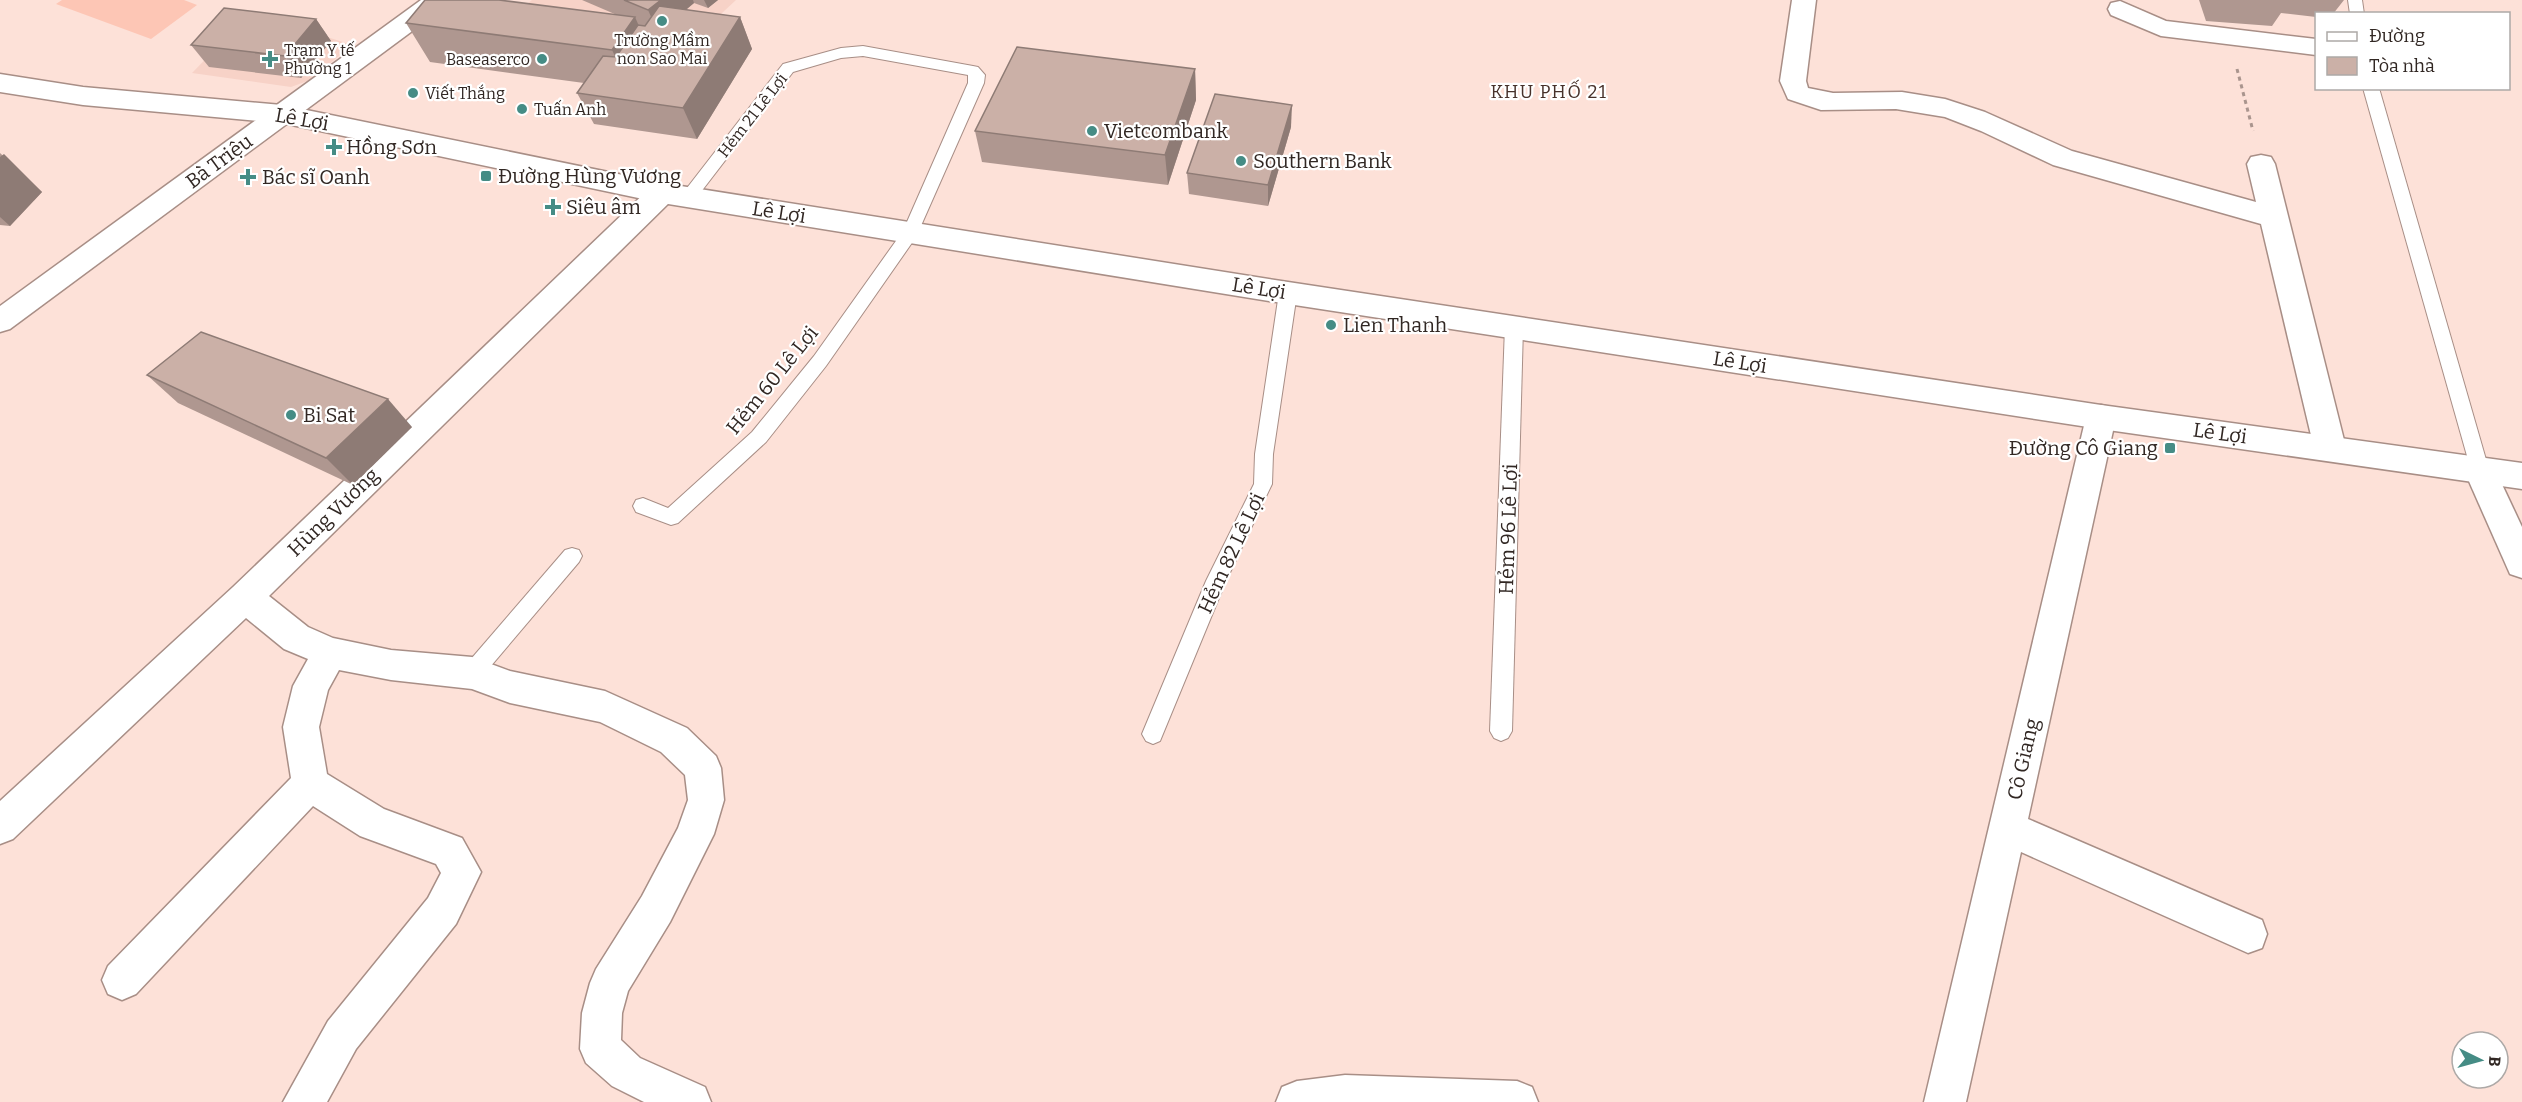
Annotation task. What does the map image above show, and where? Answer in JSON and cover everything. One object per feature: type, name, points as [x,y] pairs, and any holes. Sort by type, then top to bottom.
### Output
[{"type":"street","name":"Bà Triệu","points":[[0,321],[437,0]]},
{"type":"street","points":[[1804,0],[1793,81],[1797,93],[1807,99],[1826,102],[1894,99],[1949,109],[1991,123],[2033,147],[2063,158],[2273,217]]},
{"type":"street","points":[[2115,4],[2160,28],[2315,47]]},
{"type":"street","name":"Lê Lợi","points":[[0,82],[83,96],[282,114],[675,195],[910,233],[2101,417],[2522,476]]},
{"type":"street","points":[[2261,164],[2330,448]]},
{"type":"street","name":"Hùng Vương","points":[[0,826],[675,195]]},
{"type":"street","name":"Cô Giang","points":[[1945,1102],[2101,417]]},
{"type":"street","points":[[2480,470],[2522,564]]},
{"type":"street","points":[[245,597],[296,638],[330,652],[391,665],[472,673],[510,687],[605,707],[674,740],[703,768],[706,800],[695,834],[657,909],[610,982],[602,1013],[600,1049],[626,1072],[667,1097]]},
{"type":"street","points":[[304,1102],[342,1035],[442,911],[462,873],[448,851],[373,823],[310,784],[301,727],[311,686],[330,652]]},
{"type":"street","points":[[122,980],[310,784]]},
{"type":"street","points":[[2007,828],[2248,934]]},
{"type":"street","points":[[1297,1102],[1345,1096],[1516,1102]]},
{"type":"lane","name":"Hẻm 21 Lê Lợi","points":[[675,195],[788,68],[841,52],[862,51],[973,71],[977,75],[976,83],[910,233]]},
{"type":"lane","points":[[2372,90],[2480,470]]},
{"type":"lane","name":"Hẻm 60 Lê Lợi","points":[[643,506],[671,517],[759,437],[820,361],[910,233]]},
{"type":"lane","name":"Hẻm 82 Lê Lợi","points":[[1153,734],[1216,581],[1263,484],[1264,454],[1288,293]]},
{"type":"lane","name":"Hẻm 96 Lê Lợi","points":[[1501,731],[1514,327]]},
{"type":"lane","points":[[472,673],[572,556]]},
{"type":"path","points":[[2229,36],[2261,164]]},
{"type":"shaded area","points":[[62,0],[184,0],[197,5],[151,39],[56,4]]},
{"type":"shaded area","name":"Trường Mầm non Sao Mai","points":[[532,0],[736,0],[695,38],[527,4]]},
{"type":"shaded area","name":"Trạm Y tế Phường 1","points":[[259,15],[352,45],[310,80],[291,87],[192,73],[223,41]]},
{"type":"building","points":[[425,0],[499,0],[635,17],[612,50],[406,23]]},
{"type":"building","points":[[624,0],[661,0],[648,10]]},
{"type":"building","points":[[659,6],[740,17],[683,108],[577,93],[603,56],[616,57],[638,25],[645,26]]},
{"type":"building","points":[[224,8],[316,19],[285,56],[191,45]]},
{"type":"building","points":[[1017,47],[1195,69],[1165,155],[975,131]]},
{"type":"building","name":"Southern Bank","points":[[1215,94],[1292,105],[1268,185],[1187,173]]},
{"type":"building","points":[[201,332],[388,399],[326,458],[147,375]]},
{"type":"place","name":"Trường Mầm non Sao Mai","points":[[662,21]]},
{"type":"place","name":"Trạm Y tế Phường 1","points":[[270,59]]},
{"type":"place","name":"Baseaserco","points":[[542,59]]},
{"type":"place","name":"Viết Thắng","points":[[413,93]]},
{"type":"place","name":"Tuấn Anh","points":[[522,109]]},
{"type":"place","name":"Vietcombank","points":[[1092,131]]},
{"type":"place","name":"Hồng Sơn","points":[[334,147]]},
{"type":"place","name":"Southern Bank","points":[[1241,161]]},
{"type":"place","name":"Đường Hùng Vương","points":[[486,176]]},
{"type":"place","name":"Bác sĩ Oanh","points":[[248,177]]},
{"type":"place","name":"Siêu âm","points":[[553,207]]},
{"type":"place","name":"Lien Thanh","points":[[1331,325]]},
{"type":"place","name":"Bi Sat","points":[[291,415]]},
{"type":"place","name":"Đường Cô Giang","points":[[2170,448]]},
{"type":"district","name":"KHU PHỐ 21","points":[[1549,92]]}]
